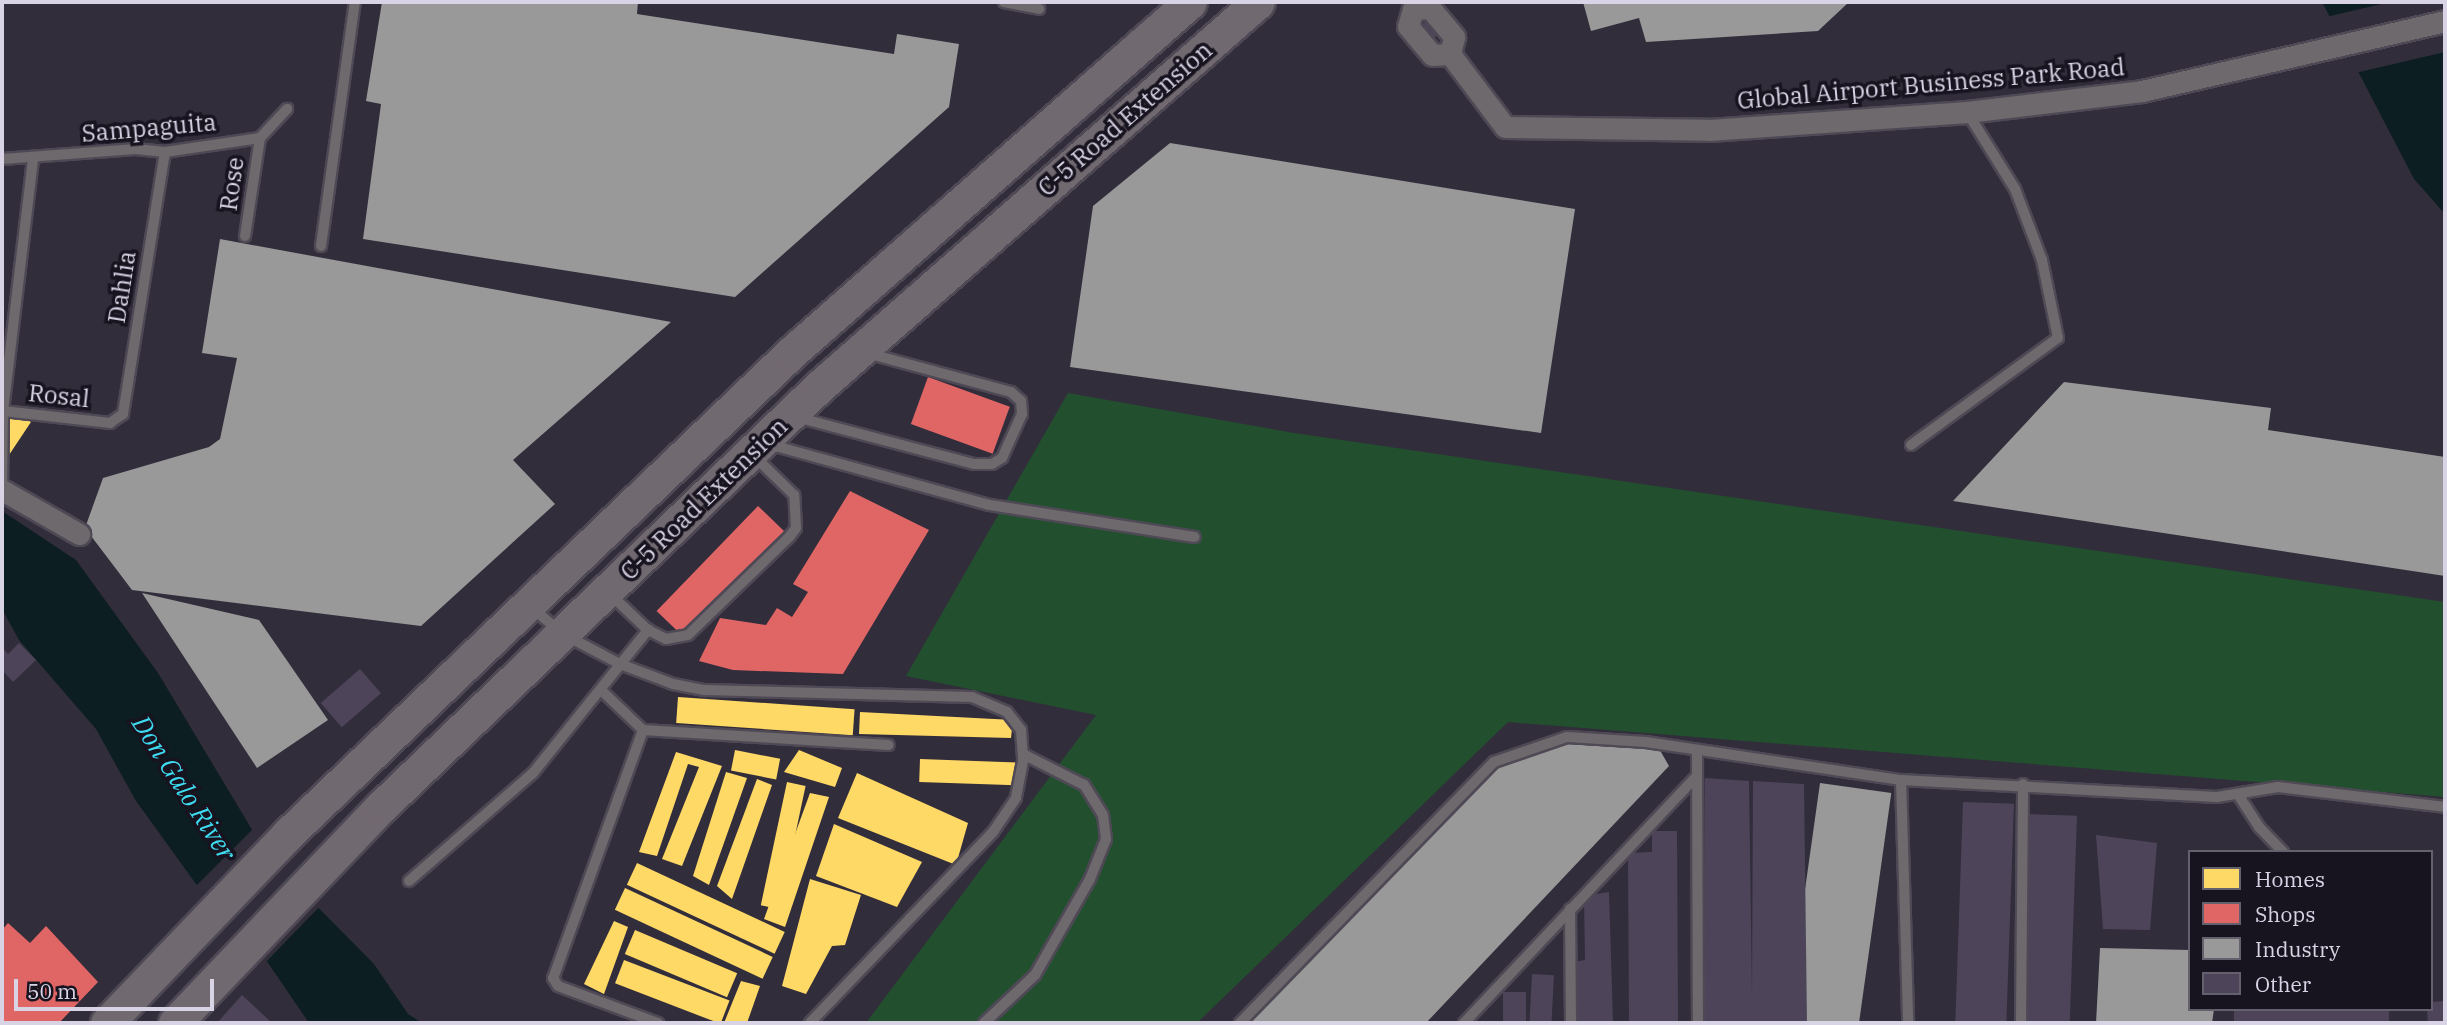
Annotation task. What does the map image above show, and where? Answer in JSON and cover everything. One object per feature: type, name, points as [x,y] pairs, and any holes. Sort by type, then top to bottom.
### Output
[{"type":"main road","name":"C-5 Road Extension","points":[[107,1023],[202,919],[286,835],[526,603],[791,353],[1190,2]]},
{"type":"main road","name":"C-5 Road Extension","points":[[175,1023],[316,872],[820,386],[1258,2]]},
{"type":"main road","points":[[791,353],[820,386]]},
{"type":"street","name":"Global Airport Business Park Road","points":[[1410,5],[1430,8],[1454,37],[1450,54],[1432,55],[1408,26],[1410,5]]},
{"type":"street","name":"Global Airport Business Park Road","points":[[1450,54],[1505,127],[1709,130],[1967,112],[2142,91],[2445,21]]},
{"type":"street","points":[[2,490],[79,534]]},
{"type":"lane","points":[[321,246],[355,2]]},
{"type":"lane","points":[[1004,2],[1039,9]]},
{"type":"lane","points":[[260,138],[287,109]]},
{"type":"lane","points":[[1911,445],[2058,338],[2042,260],[2015,189],[1967,112]]},
{"type":"lane","name":"Sampaguita","points":[[2,159],[33,159],[136,149],[165,152],[260,138]]},
{"type":"lane","name":"Rose","points":[[245,236],[260,138]]},
{"type":"lane","name":"Dahlia","points":[[110,423],[123,414],[165,152]]},
{"type":"lane","points":[[2,490],[4,411],[33,159]]},
{"type":"lane","points":[[790,415],[975,464],[992,464],[1002,458],[1022,414],[1021,401],[1011,392],[860,351]]},
{"type":"lane","name":"Rosal","points":[[4,411],[110,423]]},
{"type":"lane","points":[[756,448],[990,505],[1195,537]]},
{"type":"lane","points":[[607,592],[648,630],[666,639],[688,635],[796,527],[794,495],[756,448]]},
{"type":"lane","points":[[526,603],[563,634],[620,664],[673,684],[705,690],[972,697],[1007,712],[1021,730],[1023,754],[1016,798],[993,832],[810,1023]]},
{"type":"lane","points":[[409,881],[533,773],[648,630]]},
{"type":"lane","points":[[601,690],[643,730],[889,745]]},
{"type":"lane","points":[[643,730],[552,978],[558,986],[658,1023]]},
{"type":"lane","points":[[1240,1023],[1494,762],[1551,741],[1584,735],[1901,780],[2239,796],[2278,787],[2445,807]]},
{"type":"lane","points":[[1697,751],[1698,1023]]},
{"type":"lane","points":[[984,1023],[1035,975],[1090,879],[1107,839],[1103,815],[1084,785],[1023,754]]},
{"type":"lane","points":[[1464,1023],[1696,777]]},
{"type":"lane","points":[[1901,780],[1908,1023]]},
{"type":"lane","points":[[2021,1023],[2023,784]]},
{"type":"lane","points":[[2239,796],[2259,827],[2281,850]]},
{"type":"lane","points":[[1570,909],[1571,1023]]},
{"type":"green space","points":[[1068,393],[1294,433],[2445,602],[2445,797],[1508,722],[1197,1023],[866,1023],[1096,715],[906,676]]},
{"type":"water","points":[[2322,2],[2445,2],[2445,214],[2414,179]]},
{"type":"water","name":"Don Galo River","points":[[2,511],[76,560],[158,673],[269,858],[374,964],[408,1014],[422,1023],[309,1023],[266,960],[196,884],[136,801],[96,729],[19,640],[2,609]]},
{"type":"pier","points":[[2390,2],[2445,2],[2445,52],[2355,73],[2326,17]]},
{"type":"pier","points":[[255,827],[272,856],[321,905],[265,963],[195,887]]},
{"type":"building: Homes","points":[[2,402],[31,422],[9,455],[2,450]]},
{"type":"building: Homes","points":[[678,697],[855,709],[853,735],[676,723]]},
{"type":"building: Homes","points":[[860,712],[1013,720],[1011,738],[859,734]]},
{"type":"building: Homes","points":[[735,750],[780,759],[776,779],[731,771]]},
{"type":"building: Homes","points":[[799,750],[842,768],[835,787],[784,772]]},
{"type":"building: Homes","points":[[676,752],[722,766],[682,866],[662,859],[699,767],[688,764],[657,856],[639,852]]},
{"type":"building: Homes","points":[[920,759],[1017,762],[1016,785],[919,782]]},
{"type":"building: Homes","points":[[726,772],[747,778],[709,885],[693,876]]},
{"type":"building: Homes","points":[[857,773],[968,823],[956,865],[838,818]]},
{"type":"building: Homes","points":[[757,779],[772,785],[732,899],[717,886]]},
{"type":"building: Homes","points":[[787,782],[806,786],[779,909],[761,905]]},
{"type":"building: Homes","points":[[810,793],[829,797],[785,927],[764,919]]},
{"type":"building: Homes","points":[[834,824],[922,862],[897,907],[816,876]]},
{"type":"building: Homes","points":[[637,863],[785,932],[775,954],[627,885]]},
{"type":"building: Homes","points":[[810,879],[861,895],[845,945],[832,946],[806,994],[782,986]]},
{"type":"building: Homes","points":[[625,888],[773,957],[763,979],[615,910]]},
{"type":"building: Homes","points":[[614,921],[628,927],[604,994],[584,984]]},
{"type":"building: Homes","points":[[635,930],[737,973],[727,997],[625,954]]},
{"type":"building: Homes","points":[[624,960],[729,1000],[721,1023],[718,1023],[615,983]]},
{"type":"building: Homes","points":[[741,981],[760,986],[747,1023],[724,1023]]},
{"type":"building: Shops","points":[[928,377],[1010,407],[993,454],[911,424]]},
{"type":"building: Shops","points":[[850,491],[929,530],[843,674],[733,670],[699,661],[720,618],[766,625],[777,608],[792,617],[808,592],[793,584]]},
{"type":"building: Shops","points":[[758,506],[786,533],[685,638],[657,611]]},
{"type":"building: Shops","points":[[8,923],[30,943],[46,926],[98,982],[59,1023],[6,1023],[2,1019],[2,930]]},
{"type":"building: Industry","points":[[382,2],[638,2],[637,14],[894,54],[897,34],[959,44],[949,107],[735,297],[363,239],[381,104],[366,101]]},
{"type":"building: Industry","points":[[1583,2],[1849,2],[1818,31],[1646,42],[1639,18],[1591,31]]},
{"type":"building: Industry","points":[[1170,143],[1575,209],[1541,433],[1070,367],[1093,206]]},
{"type":"building: Industry","points":[[220,239],[671,322],[513,460],[555,504],[421,626],[132,590],[85,528],[103,478],[209,447],[220,439],[237,358],[202,353]]},
{"type":"building: Industry","points":[[2064,382],[2271,408],[2268,430],[2445,457],[2445,576],[1953,501]]},
{"type":"building: Industry","points":[[142,593],[259,620],[328,720],[257,768]]},
{"type":"building: Industry","points":[[1570,743],[1657,745],[1669,766],[1426,1023],[1246,1023],[1497,765]]},
{"type":"building: Industry","points":[[1820,783],[1891,793],[1859,1023],[1787,1021]]},
{"type":"building: Industry","points":[[2100,948],[2188,950],[2188,1011],[2214,1011],[2212,1023],[2096,1023]]},
{"type":"building: Other","points":[[1429,19],[1440,33],[1431,41],[1420,26]]},
{"type":"building: Other","points":[[19,643],[36,660],[13,682],[2,670],[2,647],[8,654]]},
{"type":"building: Other","points":[[360,669],[381,693],[342,727],[321,703]]},
{"type":"building: Other","points":[[1705,778],[1749,781],[1752,996],[1753,781],[1804,784],[1807,1023],[1704,1023]]},
{"type":"building: Other","points":[[1963,802],[2014,804],[2006,1023],[1955,1023]]},
{"type":"building: Other","points":[[2026,814],[2077,816],[2070,1023],[2019,1023]]},
{"type":"building: Other","points":[[1652,831],[1677,831],[1678,1023],[1629,1023],[1628,853],[1652,852]]},
{"type":"building: Other","points":[[2096,835],[2157,843],[2150,930],[2103,929]]},
{"type":"building: Other","points":[[1609,892],[1613,1023],[1573,1023],[1574,962],[1585,960],[1584,896]]},
{"type":"building: Other","points":[[1532,974],[1554,975],[1551,1023],[1529,1023]]},
{"type":"building: Other","points":[[1503,992],[1526,992],[1526,1023],[1503,1023]]},
{"type":"building: Other","points":[[242,995],[272,1023],[217,1023]]},
{"type":"building: Other","points":[[2445,1001],[2445,1023],[2428,1023],[2427,1011],[2433,1011],[2433,1002]]},
{"type":"building: Other","points":[[2234,1011],[2389,1011],[2389,1023],[2234,1023]]}]
